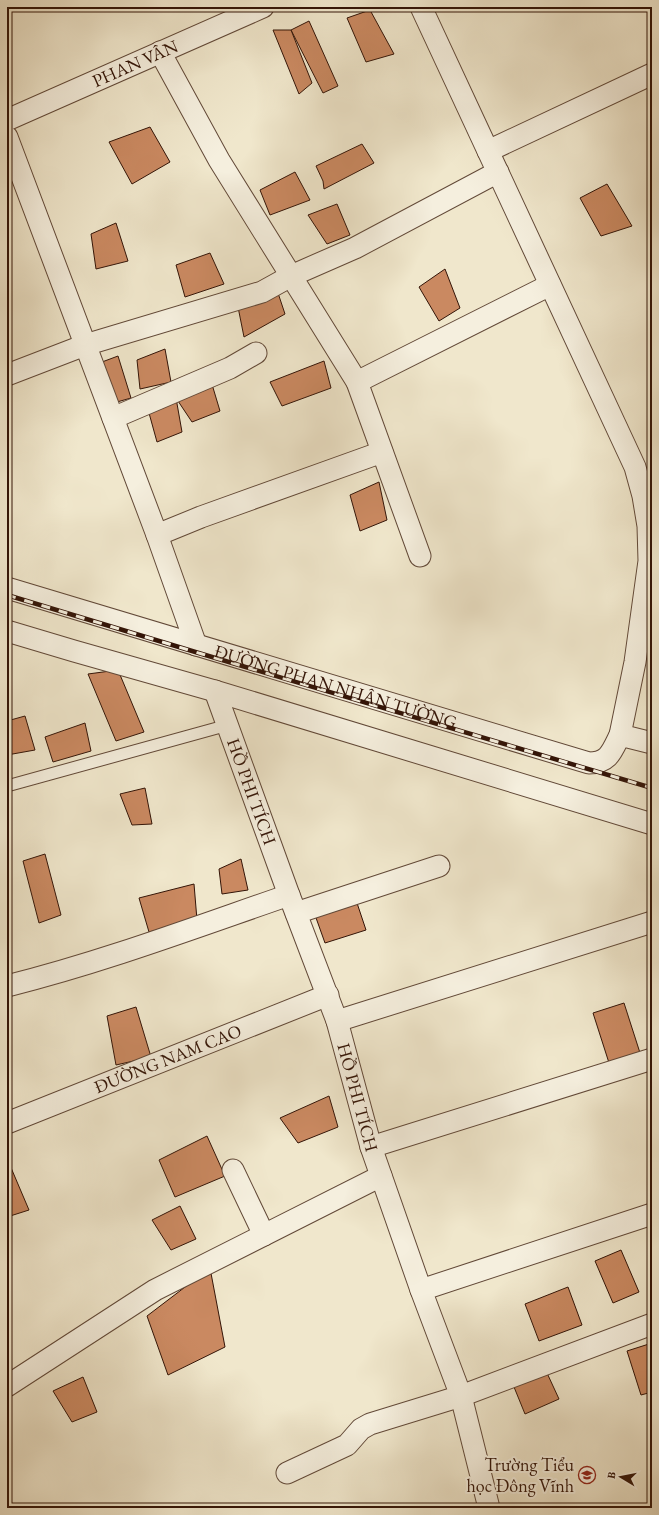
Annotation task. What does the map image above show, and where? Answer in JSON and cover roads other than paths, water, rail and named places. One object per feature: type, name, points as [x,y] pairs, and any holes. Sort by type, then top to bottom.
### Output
[{"type":"street","name":"PHAN VÂN","points":[[7,120],[263,7]]},
{"type":"street","name":"ĐƯỜNG PHAN NHÂN TƯỜNG","points":[[7,588],[589,763],[596,763],[605,760],[610,755],[620,735],[635,662],[649,561],[648,526],[636,467],[421,7]]},
{"type":"street","points":[[160,52],[219,160],[357,382],[420,556]]},
{"type":"street","points":[[488,151],[652,74]]},
{"type":"street","points":[[7,138],[157,535],[196,645]]},
{"type":"street","points":[[7,375],[85,345],[262,292],[291,276],[355,248],[498,172]]},
{"type":"street","points":[[357,382],[550,285]]},
{"type":"street","points":[[113,418],[230,368],[256,353]]},
{"type":"street","points":[[157,535],[201,517],[382,452]]},
{"type":"street","points":[[7,631],[215,690],[652,824]]},
{"type":"street","name":"HỒ PHI TÍCH","points":[[215,690],[292,904],[337,1021],[371,1147],[421,1290],[461,1396],[489,1508]]},
{"type":"street","points":[[620,735],[652,743]]},
{"type":"street","points":[[7,986],[45,976],[178,934],[439,866]]},
{"type":"street","points":[[337,1021],[652,922]]},
{"type":"street","name":"ĐƯỜNG NAM CAO","points":[[7,1123],[328,995]]},
{"type":"street","points":[[371,1147],[652,1059]]},
{"type":"street","points":[[233,1170],[264,1235]]},
{"type":"street","points":[[7,1386],[155,1290],[382,1176]]},
{"type":"street","points":[[421,1290],[652,1214]]},
{"type":"street","points":[[287,1472],[347,1445],[361,1429],[370,1424],[461,1396],[652,1324]]},
{"type":"lane","points":[[7,786],[228,724]]},
{"type":"railway","points":[[7,595],[652,788]]},
{"type":"place","name":"Trường Tiểu học Đông Vĩnh","points":[[587,1475]]}]
